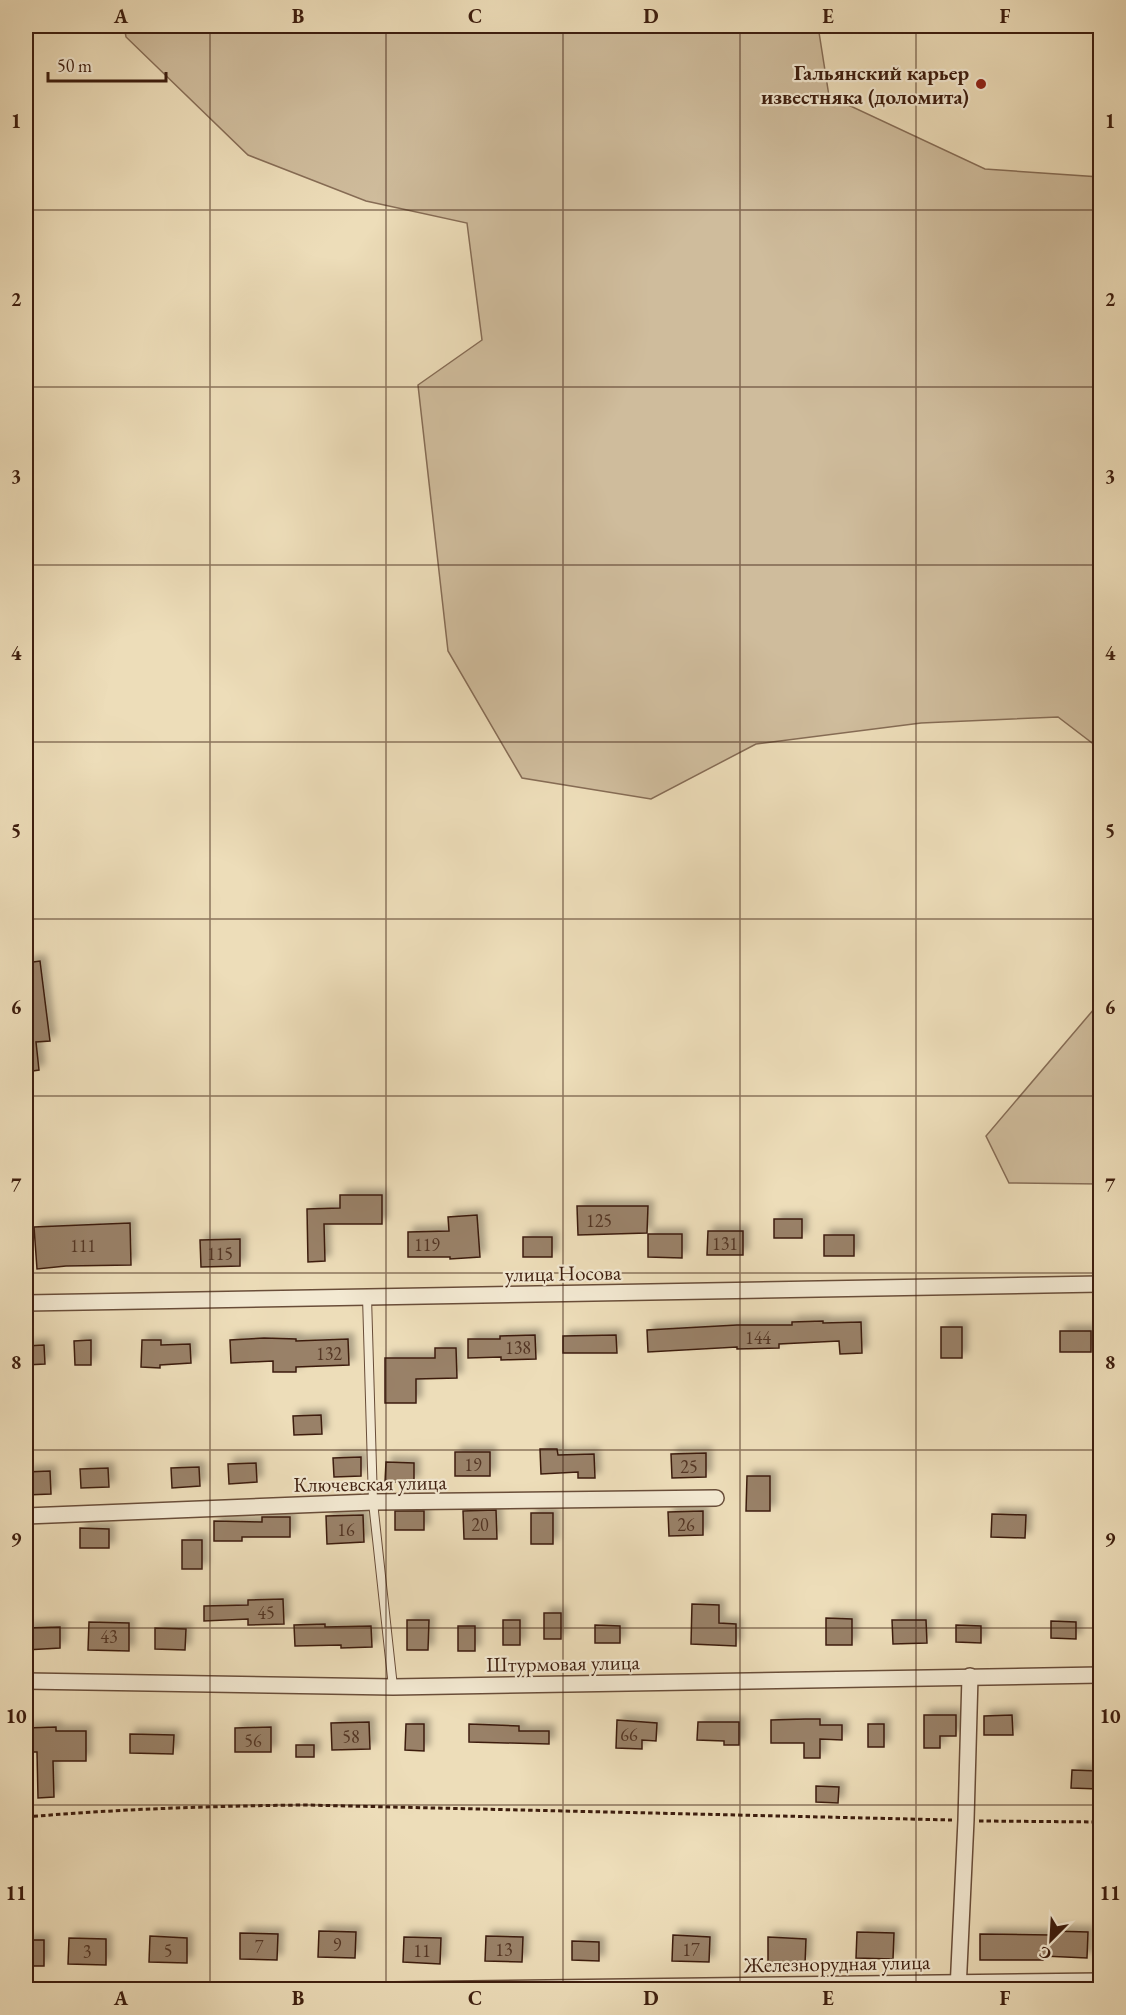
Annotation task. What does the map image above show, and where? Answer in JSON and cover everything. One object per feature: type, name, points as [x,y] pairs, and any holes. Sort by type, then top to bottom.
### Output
[{"type":"street","name":"улица Носова","points":[[26,1303],[1101,1284]]},
{"type":"street","name":"Ключевская улица","points":[[26,1516],[373,1502],[716,1498]]},
{"type":"street","name":"Штурмовая улица","points":[[26,1681],[393,1687],[1101,1675]]},
{"type":"street","points":[[958,1986],[970,1676]]},
{"type":"street","name":"Железнорудная улица","points":[[394,1989],[958,1986],[1101,1981]]},
{"type":"lane","points":[[367,1297],[373,1502],[393,1687]]},
{"type":"path","points":[[26,1817],[83,1811],[306,1805],[1101,1822]]},
{"type":"shaded area","points":[[124,26],[818,26],[829,96],[985,169],[1100,177],[1100,749],[1058,717],[921,723],[756,744],[651,799],[522,778],[448,651],[418,385],[482,340],[467,223],[366,201],[248,155],[126,37]]},
{"type":"shaded area","points":[[1100,1002],[1100,1184],[1009,1183],[986,1136]]},
{"type":"building","points":[[40,961],[50,1041],[36,1042],[39,1070],[26,1072],[26,963]]},
{"type":"building","points":[[340,1195],[382,1195],[382,1224],[324,1224],[325,1261],[308,1262],[307,1209],[340,1208]]},
{"type":"building","points":[[577,1206],[648,1206],[647,1233],[578,1235]]},
{"type":"building","points":[[477,1215],[480,1257],[450,1259],[450,1257],[408,1257],[408,1232],[449,1231],[448,1217]]},
{"type":"building","points":[[774,1219],[802,1219],[802,1238],[774,1238]]},
{"type":"building","points":[[130,1223],[131,1265],[37,1269],[34,1227]]},
{"type":"building","points":[[708,1231],[743,1231],[743,1255],[707,1255]]},
{"type":"building","points":[[648,1234],[682,1234],[682,1258],[648,1257]]},
{"type":"building","points":[[824,1235],[854,1235],[854,1256],[824,1256]]},
{"type":"building","points":[[523,1237],[552,1237],[552,1257],[523,1257]]},
{"type":"building","points":[[240,1239],[240,1266],[201,1267],[200,1240]]},
{"type":"building","points":[[823,1321],[823,1323],[861,1322],[862,1353],[840,1354],[839,1341],[779,1344],[779,1348],[737,1349],[737,1347],[648,1352],[647,1330],[737,1325],[792,1325],[792,1322]]},
{"type":"building","points":[[941,1327],[962,1327],[962,1358],[941,1358]]},
{"type":"building","points":[[1060,1331],[1091,1331],[1091,1352],[1060,1352]]},
{"type":"building","points":[[535,1335],[536,1359],[468,1358],[468,1339],[500,1339],[500,1336]]},
{"type":"building","points":[[616,1335],[617,1353],[563,1353],[563,1336]]},
{"type":"building","points":[[296,1339],[296,1341],[348,1339],[349,1365],[296,1367],[296,1372],[273,1372],[273,1361],[231,1363],[230,1340]]},
{"type":"building","points":[[91,1340],[91,1365],[75,1365],[74,1341]]},
{"type":"building","points":[[142,1340],[161,1340],[161,1345],[190,1344],[191,1363],[160,1365],[160,1368],[141,1367]]},
{"type":"building","points":[[44,1345],[45,1364],[26,1365],[26,1346]]},
{"type":"building","points":[[435,1348],[456,1348],[457,1378],[416,1379],[416,1403],[385,1403],[385,1358],[435,1358]]},
{"type":"building","points":[[321,1415],[322,1434],[294,1435],[293,1416]]},
{"type":"building","points":[[540,1449],[557,1449],[558,1455],[594,1454],[595,1478],[578,1478],[578,1472],[541,1474]]},
{"type":"building","points":[[455,1452],[490,1452],[490,1476],[455,1476]]},
{"type":"building","points":[[706,1453],[706,1477],[672,1478],[671,1454]]},
{"type":"building","points":[[361,1457],[361,1476],[334,1477],[333,1458]]},
{"type":"building","points":[[386,1462],[414,1463],[414,1482],[385,1482]]},
{"type":"building","points":[[256,1463],[257,1482],[229,1484],[228,1464]]},
{"type":"building","points":[[199,1467],[200,1486],[172,1488],[171,1468]]},
{"type":"building","points":[[108,1468],[109,1487],[81,1488],[80,1469]]},
{"type":"building","points":[[50,1471],[51,1494],[26,1495],[26,1472]]},
{"type":"building","points":[[747,1476],[770,1476],[770,1511],[746,1511]]},
{"type":"building","points":[[496,1510],[497,1539],[464,1539],[463,1511]]},
{"type":"building","points":[[395,1511],[424,1511],[424,1530],[395,1530]]},
{"type":"building","points":[[703,1511],[703,1535],[669,1536],[668,1512]]},
{"type":"building","points":[[531,1513],[553,1513],[553,1544],[531,1544]]},
{"type":"building","points":[[992,1514],[1026,1515],[1025,1538],[991,1537]]},
{"type":"building","points":[[363,1515],[364,1542],[327,1544],[326,1516]]},
{"type":"building","points":[[262,1517],[290,1517],[290,1537],[242,1537],[242,1541],[214,1541],[214,1521],[262,1522]]},
{"type":"building","points":[[80,1528],[109,1529],[109,1548],[80,1548]]},
{"type":"building","points":[[182,1540],[202,1540],[202,1569],[182,1569]]},
{"type":"building","points":[[283,1599],[284,1624],[248,1625],[248,1619],[204,1621],[204,1606],[248,1605],[248,1600]]},
{"type":"building","points":[[692,1604],[719,1605],[719,1623],[736,1624],[736,1646],[691,1644]]},
{"type":"building","points":[[544,1613],[561,1613],[561,1639],[544,1639]]},
{"type":"building","points":[[826,1618],[852,1619],[852,1645],[826,1645]]},
{"type":"building","points":[[407,1620],[429,1620],[428,1650],[407,1650]]},
{"type":"building","points":[[503,1620],[520,1620],[520,1645],[503,1645]]},
{"type":"building","points":[[892,1620],[926,1620],[927,1643],[893,1644]]},
{"type":"building","points":[[1051,1621],[1076,1622],[1076,1639],[1051,1638]]},
{"type":"building","points":[[89,1622],[129,1623],[129,1651],[88,1650]]},
{"type":"building","points":[[325,1624],[325,1627],[371,1626],[372,1647],[295,1646],[294,1625]]},
{"type":"building","points":[[595,1625],[620,1626],[620,1643],[595,1643]]},
{"type":"building","points":[[956,1625],[981,1626],[981,1643],[956,1642]]},
{"type":"building","points":[[458,1626],[475,1626],[475,1651],[458,1651]]},
{"type":"building","points":[[60,1627],[60,1648],[26,1650],[26,1628]]},
{"type":"building","points":[[155,1628],[186,1629],[185,1650],[155,1649]]},
{"type":"building","points":[[924,1715],[956,1715],[956,1736],[940,1736],[940,1748],[924,1748]]},
{"type":"building","points":[[1012,1715],[1013,1735],[984,1735],[984,1716]]},
{"type":"building","points":[[820,1719],[820,1725],[842,1725],[842,1740],[820,1739],[820,1758],[804,1758],[804,1743],[771,1743],[771,1720]]},
{"type":"building","points":[[617,1720],[657,1723],[656,1741],[642,1740],[642,1749],[616,1748]]},
{"type":"building","points":[[369,1722],[370,1749],[332,1750],[331,1723]]},
{"type":"building","points":[[698,1722],[739,1722],[739,1745],[724,1745],[724,1741],[697,1740]]},
{"type":"building","points":[[406,1724],[424,1724],[424,1751],[405,1750]]},
{"type":"building","points":[[469,1724],[519,1726],[519,1731],[549,1731],[549,1744],[469,1742]]},
{"type":"building","points":[[868,1724],[884,1724],[884,1747],[868,1747]]},
{"type":"building","points":[[56,1727],[56,1731],[86,1731],[86,1761],[53,1761],[54,1797],[38,1798],[37,1752],[26,1752],[26,1728]]},
{"type":"building","points":[[271,1727],[271,1752],[235,1752],[235,1728]]},
{"type":"building","points":[[130,1734],[174,1735],[173,1754],[130,1753]]},
{"type":"building","points":[[296,1745],[314,1745],[314,1757],[296,1757]]},
{"type":"building","points":[[1072,1770],[1099,1771],[1099,1789],[1071,1788]]},
{"type":"building","points":[[816,1786],[839,1787],[838,1803],[816,1802]]},
{"type":"building","points":[[319,1931],[356,1932],[355,1958],[318,1957]]},
{"type":"building","points":[[1051,1931],[1088,1932],[1087,1958],[1043,1956],[1043,1960],[980,1960],[980,1934],[1051,1935]]},
{"type":"building","points":[[857,1932],[894,1933],[893,1959],[856,1958]]},
{"type":"building","points":[[240,1933],[278,1934],[277,1960],[240,1959]]},
{"type":"building","points":[[673,1935],[710,1937],[709,1962],[672,1961]]},
{"type":"building","points":[[150,1936],[187,1938],[187,1963],[149,1962]]},
{"type":"building","points":[[486,1936],[523,1937],[522,1962],[485,1961]]},
{"type":"building","points":[[404,1937],[441,1938],[440,1964],[403,1962]]},
{"type":"building","points":[[768,1937],[806,1939],[805,1964],[768,1963]]},
{"type":"building","points":[[69,1938],[106,1939],[106,1965],[68,1964]]},
{"type":"building","points":[[26,1940],[44,1940],[44,1966],[26,1966]]},
{"type":"building","points":[[572,1941],[599,1942],[599,1961],[572,1960]]},
{"type":"place","name":"Гальянский карьер известняка (доломита)","points":[[981,84]]}]
